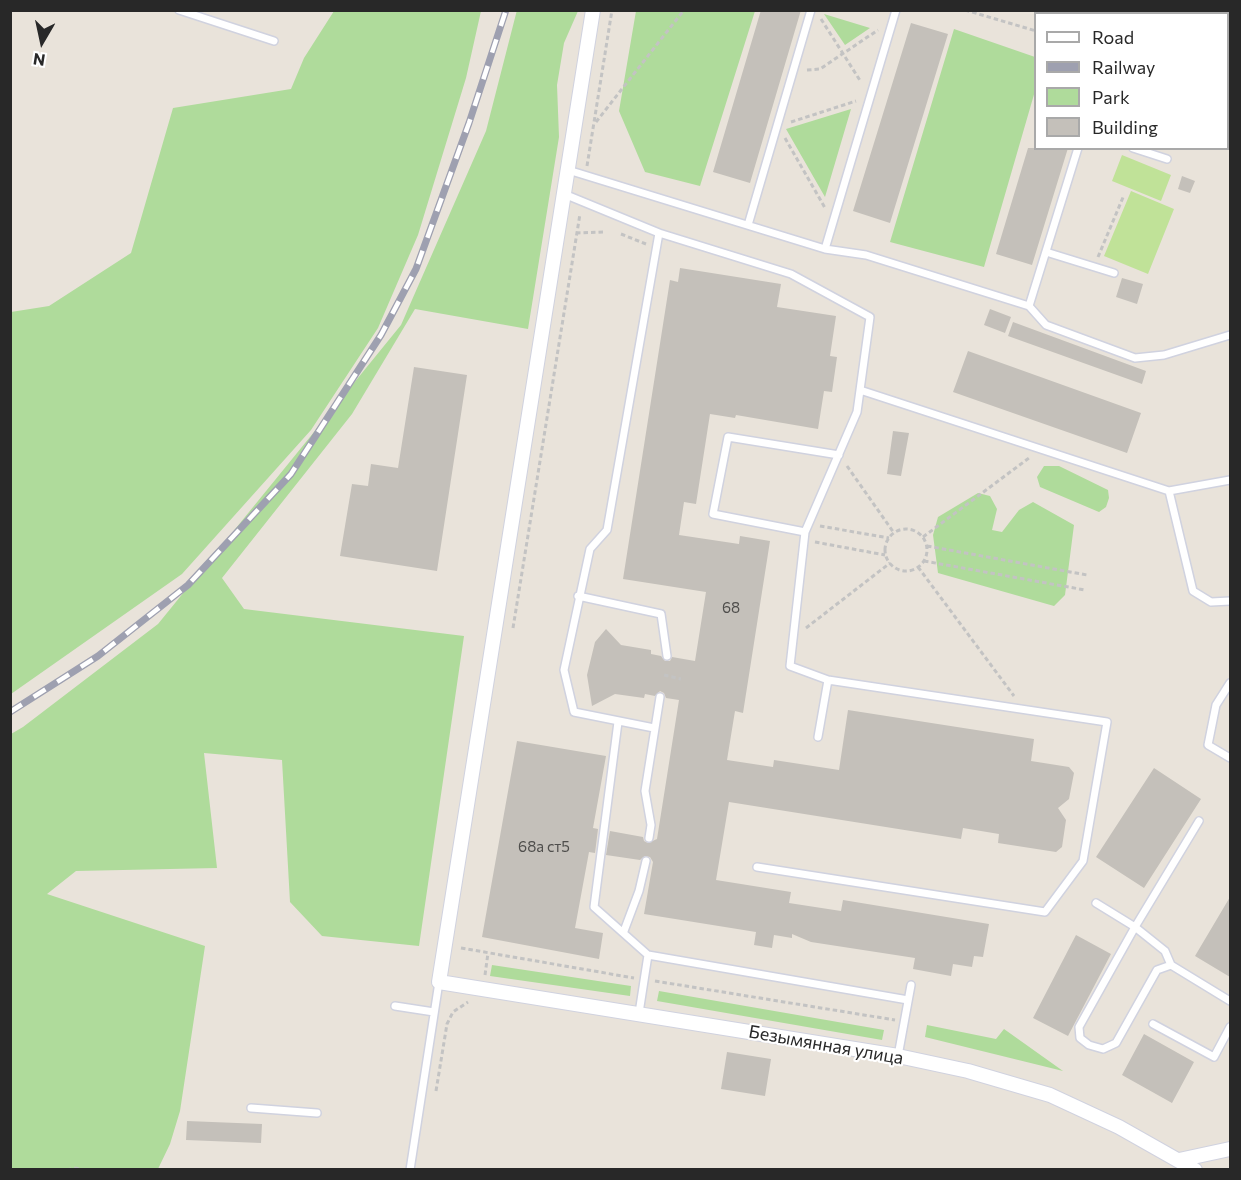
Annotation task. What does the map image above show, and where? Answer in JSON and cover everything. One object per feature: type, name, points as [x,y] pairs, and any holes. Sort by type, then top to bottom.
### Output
[{"type":"street","points":[[439,982],[593,10]]},
{"type":"street","name":"Безымянная улица","points":[[439,982],[898,1056],[968,1071],[1050,1095],[1119,1127],[1195,1170]]},
{"type":"street","points":[[1179,1160],[1230,1149]]},
{"type":"lane","points":[[748,225],[811,10]]},
{"type":"lane","points":[[825,249],[896,10]]},
{"type":"lane","points":[[180,11],[274,41]]},
{"type":"lane","points":[[1029,306],[1077,150]]},
{"type":"lane","points":[[1139,150],[1167,159]]},
{"type":"lane","points":[[568,170],[825,249],[866,255],[1029,306],[1046,325],[1136,358],[1164,355],[1230,335]]},
{"type":"lane","points":[[564,194],[659,233],[791,274],[870,317],[857,412],[804,536],[790,666],[828,680],[1107,722],[1083,861],[1045,912],[757,867]]},
{"type":"lane","points":[[654,728],[574,712],[564,670],[578,596],[590,549],[607,530],[659,233]]},
{"type":"lane","points":[[1046,252],[1114,273]]},
{"type":"lane","points":[[860,390],[1169,491],[1230,480]]},
{"type":"lane","points":[[804,536],[713,514],[728,437],[839,454]]},
{"type":"lane","points":[[1169,491],[1193,591],[1211,602],[1230,601]]},
{"type":"lane","points":[[578,596],[661,614],[667,656]]},
{"type":"lane","points":[[818,737],[828,680]]},
{"type":"lane","points":[[1230,683],[1216,705],[1208,745],[1230,758]]},
{"type":"lane","points":[[649,838],[651,825],[645,791],[660,697]]},
{"type":"lane","points":[[618,722],[594,907],[624,931],[648,955],[908,1000]]},
{"type":"lane","points":[[1171,964],[1156,970],[1116,1043],[1103,1049],[1089,1045],[1080,1038],[1079,1027],[1135,927],[1199,821]]},
{"type":"lane","points":[[624,931],[639,891],[646,861]]},
{"type":"lane","points":[[1096,903],[1135,927],[1165,951],[1171,964],[1230,1001]]},
{"type":"lane","points":[[639,1013],[648,955]]},
{"type":"lane","points":[[410,1170],[439,982]]},
{"type":"lane","points":[[898,1056],[911,985]]},
{"type":"lane","points":[[395,1006],[434,1012]]},
{"type":"lane","points":[[1153,1024],[1214,1057],[1230,1027]]},
{"type":"lane","points":[[250,1108],[317,1113]]},
{"type":"path","points":[[586,176],[612,10]]},
{"type":"path","points":[[594,125],[684,10]]},
{"type":"path","points":[[815,10],[871,96],[778,126],[833,222]]},
{"type":"path","points":[[965,10],[1034,31]]},
{"type":"path","points":[[795,67],[810,71],[820,69],[894,19]]},
{"type":"path","points":[[1094,267],[1124,195]]},
{"type":"path","points":[[512,632],[582,200]]},
{"type":"path","points":[[558,230],[576,233],[604,232]]},
{"type":"path","points":[[621,234],[656,247]]},
{"type":"path","points":[[923,537],[1040,450]]},
{"type":"path","points":[[839,454],[894,533]]},
{"type":"path","points":[[809,524],[889,538]]},
{"type":"path","points":[[902,529],[910,529],[923,537],[927,546],[927,554],[918,567],[903,570],[890,563],[886,555],[886,546],[894,533],[902,529]]},
{"type":"path","points":[[804,536],[886,555]]},
{"type":"path","points":[[927,546],[1088,575]]},
{"type":"path","points":[[924,561],[1085,590]]},
{"type":"path","points":[[793,639],[890,563]]},
{"type":"path","points":[[918,567],[1024,709]]},
{"type":"path","points":[[664,675],[681,679]]},
{"type":"path","points":[[463,937],[461,949],[905,1022]]},
{"type":"path","points":[[436,1093],[447,1024],[453,1012],[461,1006],[471,1001],[482,1001],[488,954]]},
{"type":"path","points":[[890,1014],[890,1019]]},
{"type":"path","points":[[67,1170],[74,1168],[87,1170]]},
{"type":"green space","points":[[517,10],[578,11],[564,43],[557,85],[559,137],[528,329],[415,309],[352,414],[222,578],[244,609],[464,636],[419,946],[322,936],[290,902],[282,760],[204,753],[217,868],[76,871],[47,894],[205,946],[180,1111],[170,1144],[158,1169],[11,1169],[11,734],[158,624],[401,325],[486,131]]},
{"type":"green space","points":[[334,11],[481,11],[466,78],[418,235],[378,328],[311,430],[182,574],[11,694],[11,312],[49,306],[131,253],[173,108],[291,89],[304,58]]},
{"type":"green space","points":[[636,11],[755,11],[700,186],[645,172],[619,111]]},
{"type":"green space","points":[[824,14],[870,28],[845,45]]},
{"type":"green space","points":[[954,29],[1034,57],[1034,94],[984,267],[890,242]]},
{"type":"green space","points":[[851,109],[825,197],[786,129]]},
{"type":"green space","points":[[1122,155],[1171,175],[1161,201],[1112,181]]},
{"type":"green space","points":[[1131,191],[1174,209],[1148,274],[1104,256]]},
{"type":"green space","points":[[1044,466],[1059,466],[1108,490],[1109,498],[1106,507],[1099,512],[1040,487],[1037,477]]},
{"type":"green space","points":[[978,493],[990,496],[997,509],[992,530],[1002,532],[1019,510],[1033,502],[1074,525],[1065,595],[1054,606],[938,573],[933,535],[938,517]]},
{"type":"green space","points":[[492,965],[631,986],[630,996],[490,976]]},
{"type":"green space","points":[[659,991],[884,1030],[882,1040],[657,1001]]},
{"type":"green space","points":[[927,1025],[996,1039],[1004,1029],[1063,1071],[925,1037]]},
{"type":"building","points":[[761,10],[801,10],[750,183],[713,172]]},
{"type":"building","points":[[911,23],[948,34],[890,223],[853,211]]},
{"type":"building","points":[[1028,148],[1067,150],[1032,265],[996,254]]},
{"type":"building","points":[[1182,176],[1195,181],[1190,193],[1178,189]]},
{"type":"building","points":[[680,268],[781,284],[777,307],[836,316],[830,356],[837,357],[832,392],[824,391],[818,429],[736,415],[735,418],[710,414],[696,504],[684,502],[679,535],[739,544],[740,536],[770,541],[743,713],[735,711],[727,760],[773,767],[774,760],[839,770],[848,710],[1034,739],[1031,761],[1069,767],[1074,773],[1069,799],[1058,808],[1066,820],[1062,847],[1056,852],[998,843],[999,834],[963,828],[961,839],[729,802],[716,880],[791,892],[789,903],[841,911],[843,900],[989,924],[983,957],[974,956],[972,967],[953,964],[951,976],[913,969],[915,958],[811,942],[792,934],[792,938],[774,935],[772,948],[754,945],[756,932],[644,914],[653,862],[650,857],[645,856],[640,860],[606,855],[610,831],[643,837],[648,843],[657,839],[679,700],[666,698],[660,691],[655,696],[645,694],[644,698],[615,694],[592,706],[587,675],[595,642],[606,629],[621,645],[651,650],[651,654],[661,656],[665,661],[670,661],[672,657],[695,661],[706,592],[623,579],[670,280],[678,282]]},
{"type":"building","points":[[1122,278],[1143,284],[1137,304],[1116,297]]},
{"type":"building","points":[[990,309],[1011,317],[1005,333],[984,325]]},
{"type":"building","points":[[1013,322],[1146,371],[1142,384],[1008,336]]},
{"type":"building","points":[[968,351],[1141,413],[1127,453],[953,392]]},
{"type":"building","points":[[414,367],[467,375],[437,571],[340,556],[352,484],[368,486],[371,464],[398,468]]},
{"type":"building","points":[[893,431],[909,433],[901,476],[887,474]]},
{"type":"building","points":[[517,741],[606,756],[593,828],[598,829],[595,853],[589,852],[575,928],[603,933],[599,959],[482,937]]},
{"type":"building","points":[[1154,768],[1201,799],[1144,888],[1096,857]]},
{"type":"building","points":[[1230,897],[1230,977],[1195,956]]},
{"type":"building","points":[[1076,935],[1111,954],[1068,1036],[1033,1018]]},
{"type":"building","points":[[1144,1034],[1194,1062],[1172,1103],[1122,1075]]},
{"type":"building","points":[[727,1052],[771,1059],[765,1096],[721,1089]]},
{"type":"building","points":[[187,1121],[262,1124],[261,1143],[186,1140]]},
{"type":"railway","points":[[10,712],[98,656],[188,585],[291,474],[381,335],[416,269],[469,123],[506,10]]}]
